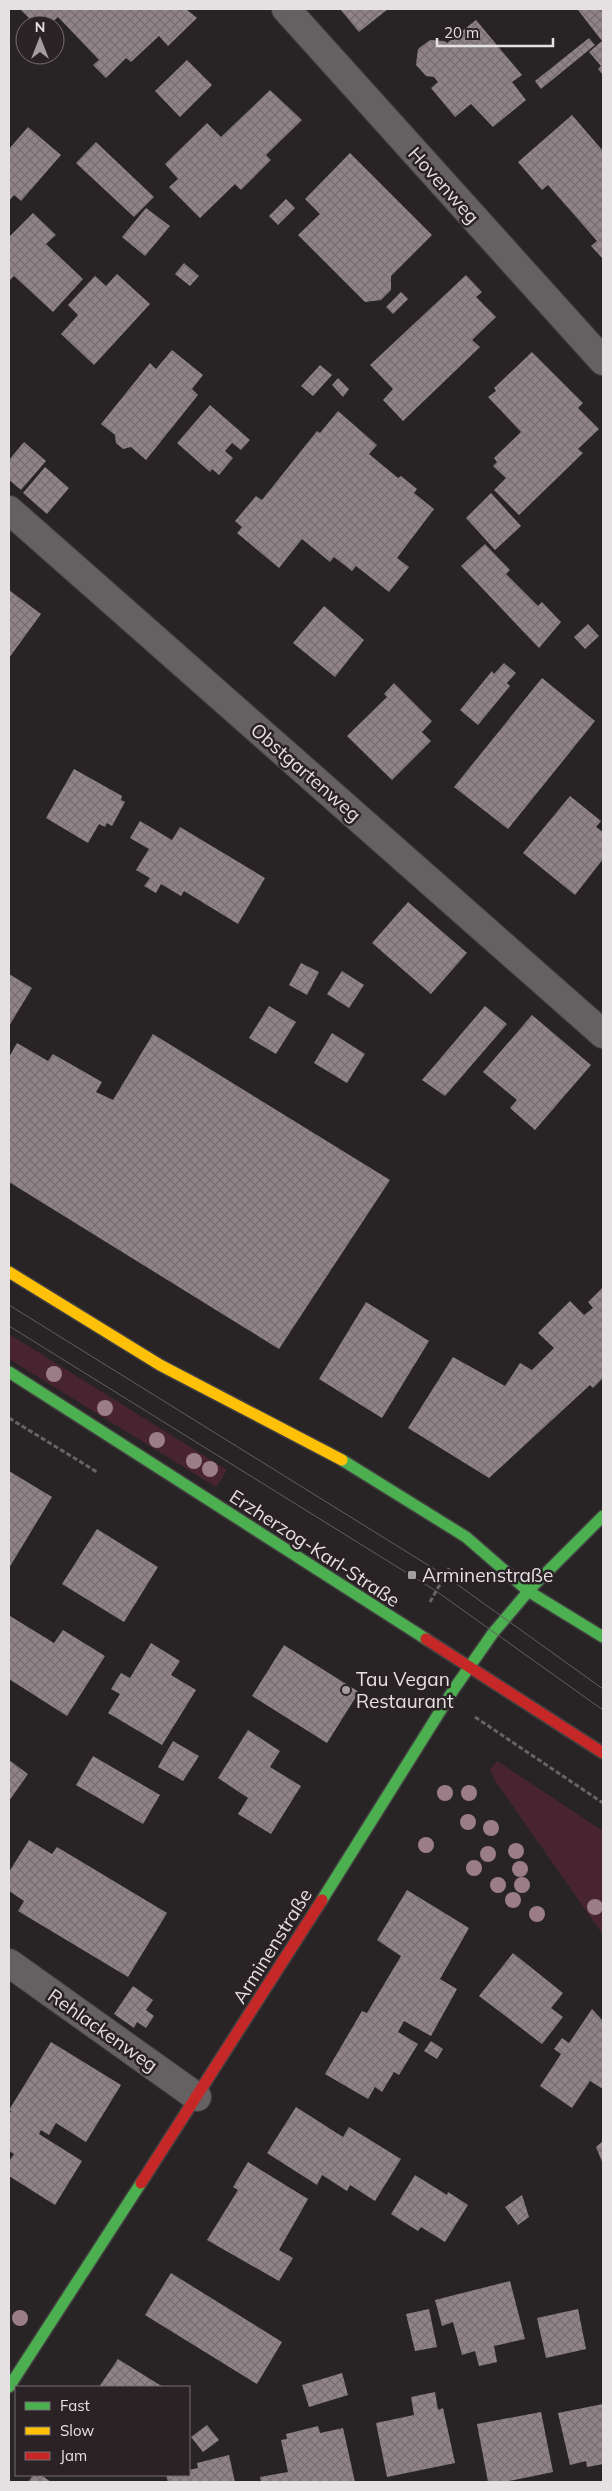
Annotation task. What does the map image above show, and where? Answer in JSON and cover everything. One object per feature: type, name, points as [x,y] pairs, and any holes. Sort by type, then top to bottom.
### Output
[{"type":"main road","points":[[9,1272],[160,1364],[322,1448],[466,1537],[528,1591],[603,1637]]},
{"type":"main road","name":"Erzherzog-Karl-Straße","points":[[9,1372],[603,1753]]},
{"type":"main road","name":"Arminenstraße","points":[[9,2387],[197,2098],[419,1748],[449,1696],[494,1632],[528,1591],[603,1516]]},
{"type":"street","name":"Hovenweg","points":[[286,9],[603,361]]},
{"type":"street","name":"Obstgartenweg","points":[[9,510],[603,1034]]},
{"type":"street","name":"Rehlackenweg","points":[[9,1963],[197,2098]]},
{"type":"path","points":[[426,1609],[448,1568]]},
{"type":"path","points":[[449,1696],[492,1729],[603,1803]]},
{"type":"shaded area","points":[[9,1334],[227,1470],[216,1487],[9,1359]]},
{"type":"shaded area","points":[[497,1761],[603,1831],[603,1935],[496,1782],[490,1770]]},
{"type":"building","points":[[20,9],[186,9],[197,18],[168,46],[159,36],[131,62],[126,58],[106,78],[93,65],[99,60],[65,24],[65,15],[26,15]]},
{"type":"building","points":[[340,9],[388,9],[359,32]]},
{"type":"building","points":[[603,9],[603,75],[598,69],[601,66],[589,52],[602,41],[578,10]]},
{"type":"building","points":[[476,20],[522,75],[512,82],[526,100],[493,127],[471,104],[455,117],[431,88],[438,82],[434,77],[426,76],[416,65],[418,49],[430,40],[445,41],[447,43]]},
{"type":"building","points":[[589,38],[595,45],[541,89],[535,81]]},
{"type":"building","points":[[187,60],[212,85],[180,117],[155,91]]},
{"type":"building","points":[[270,90],[302,120],[266,155],[271,160],[241,190],[235,184],[200,218],[169,187],[178,179],[165,164],[207,123],[221,137]]},
{"type":"building","points":[[572,115],[603,151],[603,259],[591,246],[597,241],[548,185],[542,190],[518,162]]},
{"type":"building","points":[[28,127],[61,155],[21,201],[14,195],[9,201],[9,149]]},
{"type":"building","points":[[96,142],[154,197],[134,217],[76,163]]},
{"type":"building","points":[[350,153],[432,235],[391,276],[391,290],[381,300],[365,302],[298,235],[320,214],[305,199]]},
{"type":"building","points":[[286,199],[295,208],[278,225],[269,216]]},
{"type":"building","points":[[146,208],[170,226],[145,256],[122,237]]},
{"type":"building","points":[[33,213],[56,235],[46,244],[83,279],[53,312],[14,276],[9,281],[9,237]]},
{"type":"building","points":[[184,263],[199,276],[190,286],[175,274]]},
{"type":"building","points":[[117,274],[150,304],[94,365],[61,334],[78,315],[68,305],[95,276],[106,286]]},
{"type":"building","points":[[466,275],[482,292],[476,297],[496,317],[472,340],[480,347],[403,421],[383,400],[393,389],[370,365]]},
{"type":"building","points":[[401,292],[408,299],[393,314],[386,307]]},
{"type":"building","points":[[172,350],[203,375],[192,389],[198,395],[146,460],[131,447],[123,449],[116,443],[115,435],[101,424],[150,363],[156,369]]},
{"type":"building","points":[[532,352],[583,403],[578,408],[599,429],[578,449],[583,453],[519,515],[494,490],[506,478],[493,466],[497,462],[494,458],[521,432],[488,397],[496,391],[494,388]]},
{"type":"building","points":[[320,365],[332,375],[313,396],[301,386]]},
{"type":"building","points":[[338,378],[349,389],[343,397],[332,385]]},
{"type":"building","points":[[210,405],[250,440],[241,450],[232,443],[225,451],[233,458],[219,475],[212,469],[210,472],[177,443]]},
{"type":"building","points":[[338,411],[377,445],[369,454],[398,478],[401,476],[417,489],[414,493],[434,509],[397,558],[409,567],[389,592],[356,566],[352,571],[334,557],[330,562],[302,539],[279,568],[237,533],[242,527],[235,521],[256,496],[262,500],[317,431],[320,433]]},
{"type":"building","points":[[24,442],[46,461],[21,490],[9,480],[9,460]]},
{"type":"building","points":[[45,467],[69,488],[47,514],[23,493]]},
{"type":"building","points":[[491,493],[521,526],[495,550],[466,518]]},
{"type":"building","points":[[485,544],[510,570],[506,574],[538,606],[542,602],[561,622],[539,648],[461,566]]},
{"type":"building","points":[[9,590],[41,614],[9,658]]},
{"type":"building","points":[[324,606],[364,640],[335,677],[293,643]]},
{"type":"building","points":[[588,624],[599,636],[585,649],[574,637]]},
{"type":"building","points":[[504,663],[516,673],[507,683],[510,686],[478,725],[460,710],[492,671],[494,674]]},
{"type":"building","points":[[542,678],[595,721],[508,829],[454,787]]},
{"type":"building","points":[[394,683],[432,721],[422,732],[431,741],[392,780],[347,736],[387,697],[384,694]]},
{"type":"building","points":[[74,769],[122,796],[121,800],[125,802],[112,826],[107,823],[105,827],[99,824],[88,843],[46,818]]},
{"type":"building","points":[[570,796],[601,821],[596,827],[603,832],[603,859],[575,895],[523,853]]},
{"type":"building","points":[[140,821],[172,840],[180,827],[265,878],[238,924],[184,891],[181,896],[161,884],[156,893],[144,886],[150,878],[136,870],[149,849],[130,838]]},
{"type":"building","points":[[408,902],[467,953],[431,994],[372,943]]},
{"type":"building","points":[[301,963],[319,972],[307,995],[289,985]]},
{"type":"building","points":[[342,971],[364,985],[349,1008],[327,994]]},
{"type":"building","points":[[9,974],[32,988],[9,1026]]},
{"type":"building","points":[[269,1006],[296,1022],[276,1054],[249,1038]]},
{"type":"building","points":[[485,1006],[507,1024],[445,1096],[422,1080]]},
{"type":"building","points":[[532,1015],[591,1065],[535,1130],[510,1108],[517,1100],[483,1072]]},
{"type":"building","points":[[332,1033],[365,1054],[347,1083],[314,1063]]},
{"type":"building","points":[[153,1034],[390,1180],[279,1349],[9,1182],[9,1057],[17,1043],[48,1061],[53,1054],[102,1082],[96,1092],[113,1100]]},
{"type":"building","points":[[603,1287],[603,1378],[593,1388],[590,1385],[489,1478],[408,1428],[453,1357],[505,1386],[520,1363],[532,1370],[554,1348],[538,1333],[570,1301],[584,1315],[593,1308],[588,1302]]},
{"type":"building","points":[[366,1302],[429,1341],[382,1418],[319,1379]]},
{"type":"building","points":[[9,1471],[52,1497],[9,1568]]},
{"type":"building","points":[[97,1529],[158,1567],[124,1622],[62,1584]]},
{"type":"building","points":[[10,1616],[54,1643],[63,1630],[105,1656],[67,1716],[9,1679]]},
{"type":"building","points":[[151,1643],[180,1661],[171,1675],[196,1690],[162,1745],[108,1713],[120,1694],[111,1689],[121,1673],[130,1678]]},
{"type":"building","points":[[284,1645],[359,1692],[327,1743],[252,1696]]},
{"type":"building","points":[[248,1730],[280,1751],[270,1767],[301,1786],[271,1834],[238,1814],[248,1798],[218,1778]]},
{"type":"building","points":[[173,1741],[199,1756],[183,1781],[158,1767]]},
{"type":"building","points":[[93,1756],[160,1795],[143,1824],[76,1785]]},
{"type":"building","points":[[9,1760],[28,1774],[9,1801]]},
{"type":"building","points":[[29,1840],[52,1854],[57,1847],[167,1913],[128,1977],[18,1911],[24,1901],[9,1891],[9,1872]]},
{"type":"building","points":[[407,1890],[469,1928],[440,1979],[457,1989],[431,2036],[404,2021],[398,2032],[418,2044],[399,2075],[394,2072],[382,2092],[375,2087],[368,2099],[325,2074],[362,2011],[367,2013],[401,1956],[377,1940]]},
{"type":"building","points":[[513,1953],[563,1993],[551,2008],[563,2017],[542,2044],[479,1996]]},
{"type":"building","points":[[133,1986],[153,2000],[146,2010],[154,2016],[146,2028],[137,2022],[134,2028],[114,2014]]},
{"type":"building","points":[[592,2009],[603,2021],[603,2089],[590,2081],[572,2108],[540,2086],[561,2054],[554,2049],[562,2038],[569,2043]]},
{"type":"building","points":[[431,2041],[443,2049],[437,2059],[424,2051]]},
{"type":"building","points":[[51,2042],[121,2085],[86,2142],[56,2123],[49,2135],[41,2130],[39,2134],[82,2161],[55,2205],[9,2176],[9,2161],[14,2154],[9,2151],[9,2115],[11,2111],[9,2110]]},
{"type":"building","points":[[296,2107],[343,2137],[349,2127],[401,2159],[375,2201],[350,2185],[347,2191],[322,2175],[317,2185],[267,2153]]},
{"type":"building","points":[[603,2141],[603,2164],[596,2147]]},
{"type":"building","points":[[248,2162],[308,2199],[279,2250],[293,2258],[279,2281],[207,2240],[238,2190],[233,2187]]},
{"type":"building","points":[[415,2175],[447,2195],[448,2192],[468,2205],[445,2242],[421,2227],[418,2231],[391,2214]]},
{"type":"building","points":[[522,2195],[529,2217],[518,2225],[505,2207]]},
{"type":"building","points":[[171,2273],[282,2342],[257,2384],[145,2315]]},
{"type":"building","points":[[510,2281],[525,2339],[494,2346],[497,2362],[479,2366],[475,2351],[462,2355],[453,2322],[442,2326],[435,2300]]},
{"type":"building","points":[[429,2309],[437,2347],[415,2351],[406,2314]]},
{"type":"building","points":[[578,2309],[586,2349],[546,2358],[537,2318]]},
{"type":"building","points":[[118,2359],[161,2386],[100,2386]]},
{"type":"building","points":[[342,2373],[348,2395],[309,2407],[302,2385]]},
{"type":"building","points":[[435,2392],[438,2410],[443,2408],[455,2463],[387,2477],[376,2423],[414,2415],[411,2397]]},
{"type":"building","points":[[603,2404],[603,2464],[587,2467],[586,2461],[570,2465],[558,2413]]},
{"type":"building","points":[[541,2412],[553,2472],[504,2482],[488,2482],[477,2424]]},
{"type":"building","points":[[207,2425],[219,2440],[203,2452],[191,2437]]},
{"type":"building","points":[[318,2426],[320,2433],[343,2428],[355,2482],[261,2482],[260,2477],[288,2472],[281,2440],[287,2439],[286,2434]]},
{"type":"building","points":[[229,2455],[235,2482],[168,2482],[166,2476],[190,2476],[190,2470],[198,2468],[197,2463]]},
{"type":"building","points":[[32,2476],[42,2476],[51,2482],[28,2482]]},
{"type":"tram line","points":[[9,1305],[444,1575],[603,1689]]},
{"type":"tram line","points":[[9,1326],[436,1591],[603,1710]]},
{"type":"traffic: fast","points":[[9,1372],[426,1639]]},
{"type":"traffic: fast","points":[[342,1460],[466,1537],[528,1591],[603,1637]]},
{"type":"traffic: fast","points":[[322,1900],[454,1689],[493,1633],[532,1587],[603,1516]]},
{"type":"traffic: fast","points":[[9,2387],[141,2183]]},
{"type":"traffic: slow","points":[[9,1272],[160,1365],[342,1460]]},
{"type":"traffic: jam","points":[[426,1639],[603,1753]]},
{"type":"traffic: jam","points":[[141,2183],[322,1900]]},
{"type":"place","name":"Arminenstraße","points":[[412,1575]]},
{"type":"place","name":"Tau Vegan Restaurant","points":[[346,1690]]}]
